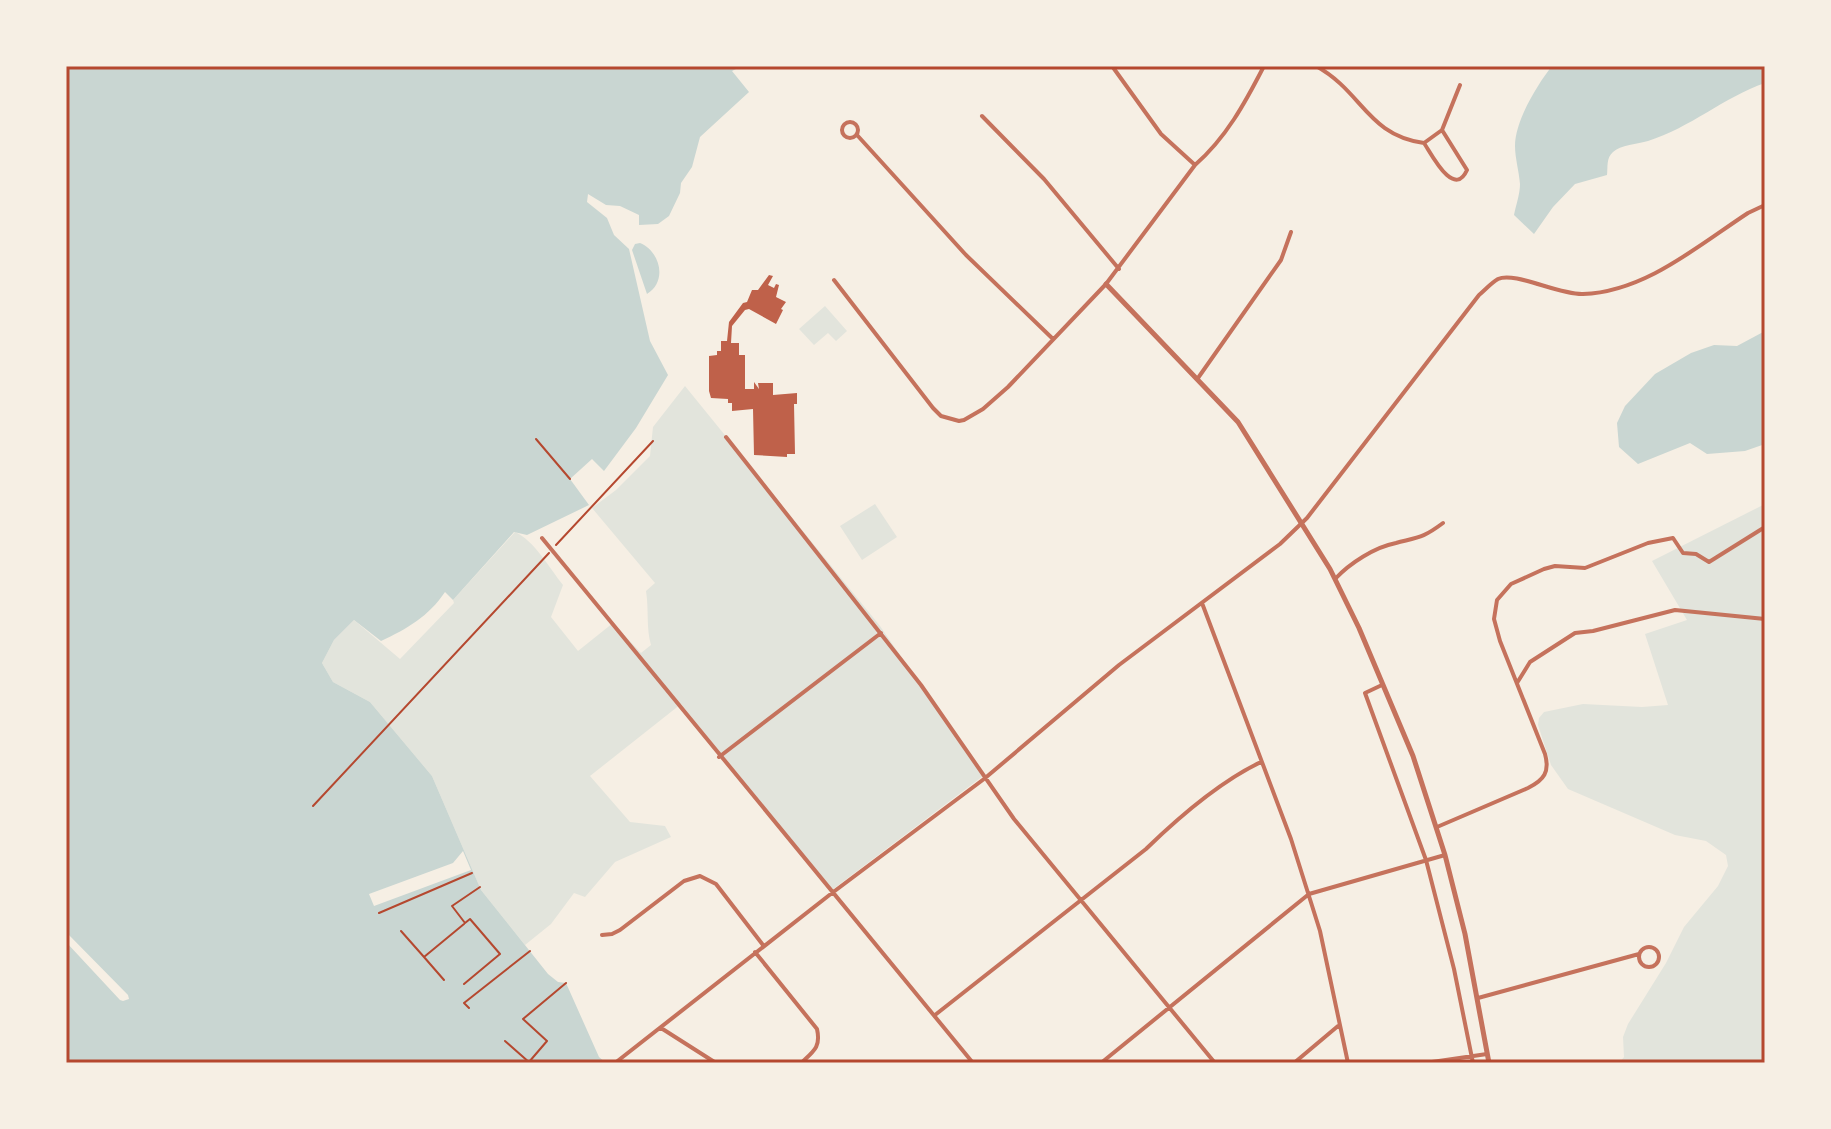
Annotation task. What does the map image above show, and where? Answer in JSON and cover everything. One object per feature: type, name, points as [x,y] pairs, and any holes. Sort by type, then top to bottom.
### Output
[{"type":"street","points":[[1112,66],[1161,134],[1195,165]]},
{"type":"street","points":[[834,280],[933,408],[941,416],[959,421],[983,409],[1119,269],[1195,165],[1227,132],[1264,66]]},
{"type":"street","points":[[1316,66],[1338,80],[1389,134],[1424,143],[1447,177],[1454,180],[1465,176],[1467,170],[1464,163],[1442,130]]},
{"type":"street","points":[[1424,143],[1442,130],[1460,85]]},
{"type":"street","points":[[982,116],[1044,179],[1119,269]]},
{"type":"street","points":[[857,135],[850,139],[845,137],[842,133],[844,125],[848,122],[856,125],[857,135],[966,255],[1053,339]]},
{"type":"street","points":[[615,1063],[763,945],[984,779],[1119,665],[1280,544],[1301,525],[1479,295],[1495,281],[1513,277],[1571,294],[1611,290],[1655,273],[1765,205]]},
{"type":"street","points":[[1198,378],[1281,260],[1291,232]]},
{"type":"street","points":[[1106,284],[1238,422],[1335,579],[1384,685],[1437,827],[1478,998],[1489,1063]]},
{"type":"street","points":[[726,437],[921,685],[984,779],[1080,902],[1215,1063]]},
{"type":"street","points":[[1335,579],[1359,559],[1394,543],[1426,536],[1443,523]]},
{"type":"street","points":[[1437,827],[1535,785],[1547,770],[1545,754],[1500,641],[1495,608],[1500,595],[1511,584],[1544,569],[1555,566],[1585,568],[1648,543],[1673,538],[1683,553],[1696,554],[1709,562],[1765,527]]},
{"type":"street","points":[[542,538],[973,1063]]},
{"type":"street","points":[[1202,603],[1309,894],[1348,1063]]},
{"type":"street","points":[[1517,683],[1530,662],[1575,633],[1617,626],[1662,612],[1765,619]]},
{"type":"street","points":[[719,757],[881,633]]},
{"type":"street","points":[[1384,685],[1365,693],[1426,860],[1454,969],[1473,1063]]},
{"type":"street","points":[[935,1015],[1080,902],[1167,829],[1243,771],[1261,761]]},
{"type":"street","points":[[1101,1063],[1309,894],[1445,855]]},
{"type":"street","points":[[602,935],[620,930],[684,881],[700,876],[716,884],[763,945]]},
{"type":"street","points":[[1478,998],[1639,954],[1646,947],[1658,951],[1659,961],[1651,968],[1644,966],[1639,961],[1639,954]]},
{"type":"street","points":[[755,952],[817,1029],[818,1049],[801,1063]]},
{"type":"street","points":[[1294,1063],[1340,1025]]},
{"type":"street","points":[[661,1028],[716,1063]]},
{"type":"street","points":[[1425,1063],[1487,1054]]},
{"type":"path","points":[[536,439],[570,479]]},
{"type":"path","points":[[313,806],[653,441]]},
{"type":"path","points":[[379,913],[472,873]]},
{"type":"path","points":[[465,923],[452,906],[480,887]]},
{"type":"path","points":[[424,957],[470,919],[500,954],[464,984]]},
{"type":"path","points":[[401,931],[444,980]]},
{"type":"path","points":[[469,1008],[464,1003],[530,951]]},
{"type":"path","points":[[505,1041],[530,1062],[547,1041],[523,1019],[566,983]]},
{"type":"shaded area","points":[[66,66],[742,66],[732,71],[749,92],[700,137],[692,167],[681,183],[680,193],[669,216],[658,224],[639,225],[639,215],[620,206],[606,205],[588,194],[587,202],[607,218],[614,235],[629,249],[650,341],[668,375],[636,428],[604,471],[592,459],[570,479],[589,505],[527,535],[514,532],[453,600],[445,592],[425,615],[381,641],[354,620],[334,640],[322,663],[333,682],[370,702],[432,776],[481,890],[548,974],[558,982],[566,983],[599,1057],[606,1063],[66,1063]]},
{"type":"shaded area","points":[[1552,66],[1765,66],[1765,83],[1663,135],[1616,150],[1609,157],[1607,175],[1575,184],[1553,207],[1534,234],[1514,215],[1520,184],[1516,136],[1528,104]]},
{"type":"shaded area","points":[[640,243],[657,259],[659,267],[658,282],[647,294],[632,250],[635,244]]},
{"type":"shaded area","points":[[825,306],[847,331],[836,341],[828,333],[814,345],[799,329]]},
{"type":"shaded area","points":[[1765,331],[1765,444],[1745,451],[1707,454],[1690,443],[1638,464],[1619,447],[1617,423],[1625,406],[1655,374],[1691,353],[1714,345],[1737,346]]},
{"type":"shaded area","points":[[685,386],[880,626],[983,776],[832,890],[681,704],[590,776],[630,822],[665,826],[671,837],[615,862],[585,897],[574,893],[551,924],[525,945],[481,890],[432,776],[370,702],[333,682],[322,663],[334,640],[354,620],[400,659],[454,603],[453,600],[515,532],[535,548],[563,585],[551,617],[578,651],[613,623],[641,653],[651,645],[646,591],[655,583],[592,508],[616,490],[650,456],[653,427]]},
{"type":"shaded area","points":[[875,504],[897,537],[862,560],[840,526]]},
{"type":"shaded area","points":[[1765,504],[1765,1063],[1619,1063],[1624,1057],[1623,1037],[1628,1024],[1666,963],[1684,927],[1718,886],[1728,866],[1726,855],[1706,841],[1675,835],[1568,789],[1551,765],[1538,725],[1539,718],[1544,712],[1583,704],[1668,705],[1645,634],[1687,620],[1652,561]]},
{"type":"pier","points":[[463,851],[471,870],[374,906],[369,894],[453,863]]},
{"type":"pier","points":[[66,932],[129,999],[120,1000],[66,942]]},
{"type":"building","points":[[769,275],[773,276],[768,285],[774,288],[776,284],[779,285],[776,297],[786,302],[776,324],[749,309],[745,310],[732,326],[731,343],[739,343],[739,355],[745,355],[745,389],[754,389],[754,382],[759,389],[758,383],[773,383],[773,395],[797,393],[797,404],[794,404],[795,454],[787,454],[787,457],[754,455],[753,409],[732,411],[732,403],[728,403],[728,399],[711,398],[709,391],[709,356],[721,351],[721,341],[727,341],[729,322],[747,302],[752,290],[758,290]]}]
